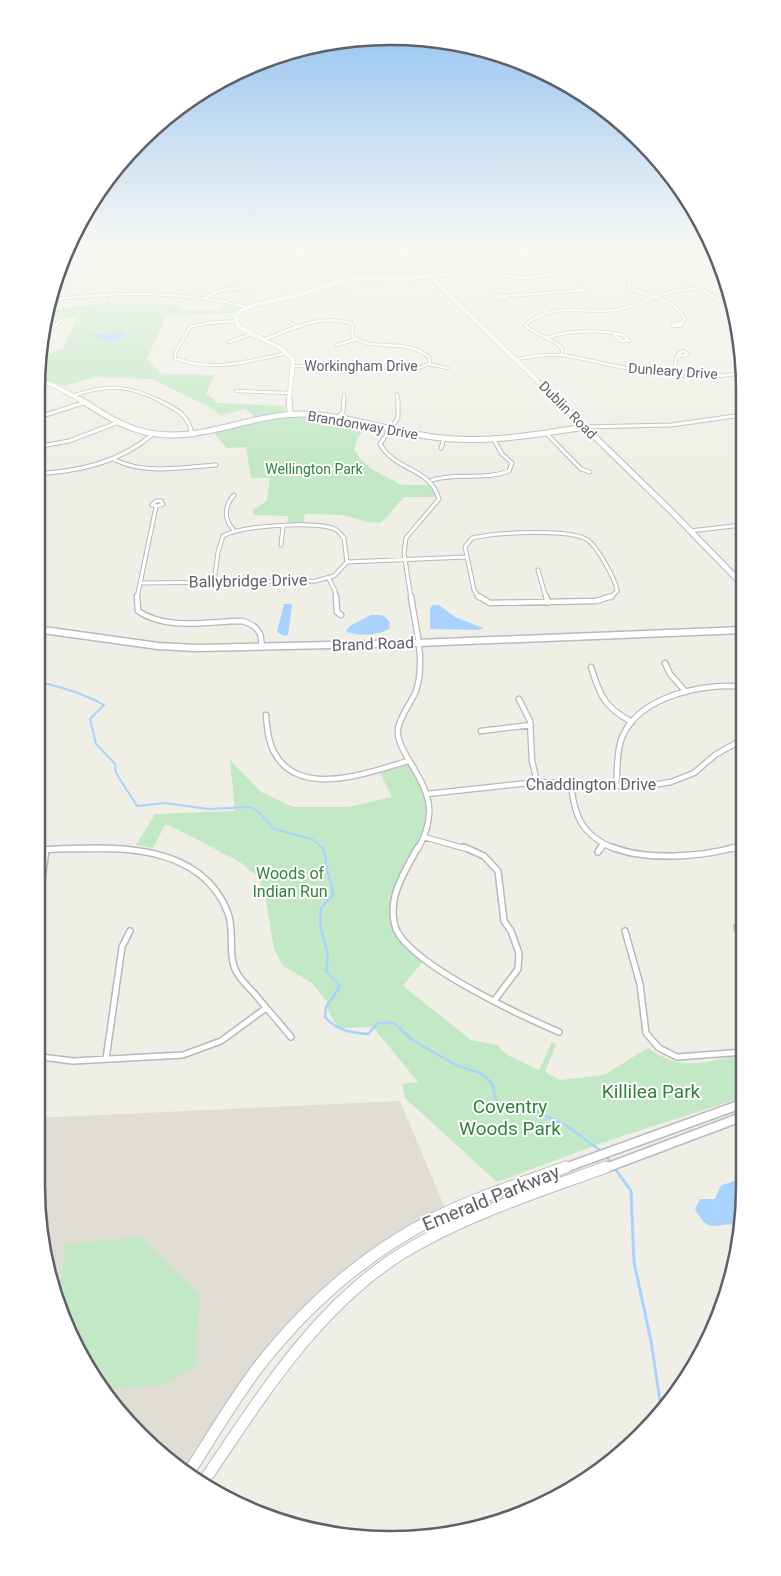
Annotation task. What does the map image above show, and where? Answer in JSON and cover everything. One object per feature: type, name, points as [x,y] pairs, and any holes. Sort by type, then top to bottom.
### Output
[{"type":"main road","name":"Dublin Road","points":[[475,320],[690,531],[736,579]]},
{"type":"main road","points":[[236,321],[238,327],[287,352],[293,360],[290,414]]},
{"type":"main road","name":"Brandonway Drive","points":[[48,382],[76,395],[119,422],[153,434],[192,435],[220,430],[270,416],[290,414],[310,414],[444,438],[493,438],[584,427]]},
{"type":"main road","name":"Brand Road","points":[[711,632],[736,627]]},
{"type":"main road","name":"Brand Road","points":[[45,630],[176,647],[418,643],[736,630]]},
{"type":"main road","name":"Emerald Parkway","points":[[192,1468],[259,1366],[292,1327],[353,1270],[392,1243],[439,1216],[481,1198],[736,1106]]},
{"type":"main road","name":"Emerald Parkway","points":[[206,1478],[280,1371],[308,1336],[351,1293],[382,1267],[434,1235],[486,1210],[736,1119]]},
{"type":"street","points":[[51,327],[61,320]]},
{"type":"street","points":[[263,340],[319,320],[344,320],[351,323],[352,336],[356,340]]},
{"type":"street","points":[[530,320],[525,325],[562,348],[562,355]]},
{"type":"street","points":[[680,324],[685,320]]},
{"type":"street","points":[[236,321],[197,324],[190,327],[175,353],[175,358],[187,363],[226,364],[287,352]]},
{"type":"street","points":[[287,321],[299,327]]},
{"type":"street","points":[[546,338],[562,333],[613,333],[623,335],[629,341],[621,341],[613,333]]},
{"type":"street","points":[[229,342],[251,334]]},
{"type":"street","points":[[337,345],[356,340],[376,344],[409,346],[429,357],[430,362],[428,364],[447,368]]},
{"type":"street","name":"Dunleary Drive","points":[[516,359],[542,355],[562,355],[633,370],[708,376],[735,374]]},
{"type":"street","points":[[674,374],[676,358],[680,355]]},
{"type":"street","name":"Workingham Drive","points":[[294,366],[411,368],[422,367],[428,364]]},
{"type":"street","points":[[76,395],[101,388],[121,387],[136,390],[181,413],[190,422],[192,435]]},
{"type":"street","points":[[236,391],[290,393]]},
{"type":"street","points":[[336,419],[342,412],[344,394]]},
{"type":"street","points":[[397,394],[400,416],[391,430],[382,439],[380,444],[382,450],[398,464],[432,480],[438,490],[439,499],[406,538],[405,560],[421,665],[416,690],[398,728],[400,745],[420,778],[427,794],[430,817],[424,837],[398,884],[393,908],[395,924],[401,939],[424,960],[494,1001],[560,1032]]},
{"type":"street","points":[[45,415],[86,402]]},
{"type":"street","points":[[584,427],[671,425],[736,416]]},
{"type":"street","points":[[45,445],[68,441],[119,422]]},
{"type":"street","points":[[546,433],[581,470],[590,472]]},
{"type":"street","points":[[45,473],[86,469],[115,460],[153,434]]},
{"type":"street","points":[[442,448],[444,438]]},
{"type":"street","points":[[432,480],[450,476],[496,475],[509,470],[512,463],[502,454],[493,438]]},
{"type":"street","points":[[115,460],[133,468],[216,465]]},
{"type":"street","points":[[233,530],[225,516],[228,500],[234,494]]},
{"type":"street","points":[[156,506],[135,607],[144,618],[161,622],[242,621],[251,624],[261,632],[260,647]]},
{"type":"street","points":[[214,582],[220,540],[224,534],[247,527],[322,526],[333,528],[342,532],[346,538],[347,562],[466,557]]},
{"type":"street","points":[[690,531],[722,526],[736,526]]},
{"type":"street","points":[[282,545],[283,527]]},
{"type":"street","points":[[566,534],[587,539],[594,545],[616,583],[617,591],[610,598],[596,601],[490,603],[479,598],[474,590],[466,557],[466,543],[472,538],[481,535],[566,534]]},
{"type":"street","name":"Ballybridge Drive","points":[[140,582],[315,581],[329,579],[340,573],[347,562]]},
{"type":"street","points":[[538,570],[548,603]]},
{"type":"street","points":[[329,579],[336,591],[337,612],[341,615]]},
{"type":"street","points":[[665,663],[670,674],[686,692]]},
{"type":"street","points":[[591,667],[600,695],[606,706],[619,716],[632,722]]},
{"type":"street","points":[[616,784],[624,732],[638,714],[653,705],[686,692],[709,686],[736,687]]},
{"type":"street","points":[[519,699],[527,709],[533,732],[532,759],[537,782]]},
{"type":"street","points":[[266,715],[271,747],[283,765],[302,776],[333,780],[356,776],[408,761]]},
{"type":"street","points":[[481,731],[531,725]]},
{"type":"street","name":"Chaddington Drive","points":[[427,794],[537,782],[616,784],[640,787],[671,782],[694,772],[715,755],[736,743]]},
{"type":"street","points":[[571,782],[574,808],[590,833],[604,844],[622,850],[660,855],[730,850],[736,847]]},
{"type":"street","points":[[424,837],[462,847],[484,856],[498,871],[504,922],[511,931],[519,953],[518,969],[494,1001]]},
{"type":"street","points":[[598,852],[604,844]]},
{"type":"street","points":[[45,854],[46,850],[106,847],[136,848],[152,851],[179,862],[194,871],[213,887],[227,911],[232,938],[232,960],[236,972],[292,1037]]},
{"type":"street","points":[[106,1059],[122,947],[130,931]]},
{"type":"street","points":[[625,931],[640,984],[646,1033],[659,1048],[677,1057],[697,1057],[736,1052]]},
{"type":"street","points":[[45,1058],[73,1061],[183,1055],[221,1042],[266,1008]]},
{"type":"shaded area","points":[[400,1101],[447,1213],[392,1243],[292,1327],[192,1468],[146,1430],[116,1396],[91,1358],[71,1318],[57,1275],[48,1231],[45,1186],[45,1118]]},
{"type":"green space","points":[[76,320],[164,320],[147,359],[162,374],[214,375],[206,394],[218,403],[284,406],[285,411],[255,417],[245,409],[220,415],[211,408],[152,379],[95,377],[65,386],[45,380],[47,355],[63,348]]},
{"type":"green space","name":"Wellington Park","points":[[310,414],[368,425],[357,439],[354,449],[360,459],[373,470],[402,485],[435,485],[439,497],[404,497],[385,519],[379,523],[367,522],[343,515],[305,514],[303,526],[289,527],[288,516],[254,515],[253,510],[267,501],[270,478],[251,478],[246,447],[227,448],[213,432],[251,421]]},
{"type":"green space","name":"Coventry Woods Park","points":[[230,760],[261,792],[293,807],[348,807],[392,797],[378,769],[408,761],[427,795],[430,817],[425,834],[402,877],[394,911],[397,931],[401,939],[424,960],[403,986],[471,1040],[497,1045],[507,1055],[539,1070],[552,1042],[556,1044],[545,1072],[560,1080],[604,1075],[648,1048],[666,1058],[683,1063],[701,1063],[736,1056],[736,1100],[610,1140],[497,1182],[405,1098],[402,1084],[418,1082],[373,1027],[338,1028],[326,1007],[327,1002],[312,983],[283,966],[274,949],[266,900],[259,878],[240,862],[171,826],[165,825],[153,848],[136,845],[155,814],[235,811]]},
{"type":"green space","points":[[140,1237],[200,1294],[195,1366],[163,1385],[111,1388],[91,1358],[63,1297],[60,1286],[65,1244]]},
{"type":"water","points":[[123,332],[127,336],[112,342],[90,335]]},
{"type":"water","points":[[284,604],[291,604],[292,606],[288,635],[284,636],[277,632]]},
{"type":"water","points":[[433,605],[439,605],[455,617],[483,628],[479,630],[430,629],[430,608]]},
{"type":"water","points":[[371,615],[380,615],[386,618],[390,623],[389,629],[380,633],[368,634],[355,634],[346,631],[350,626]]},
{"type":"water","points":[[736,1179],[734,1225],[711,1226],[701,1218],[695,1209],[700,1199],[715,1199],[721,1185]]},
{"type":"waterway","points":[[45,683],[80,694],[104,705],[90,719],[96,744],[115,764],[116,773],[137,806],[165,803],[208,809],[250,807],[258,811],[274,829],[312,839],[323,849]]},
{"type":"waterway","points":[[323,849],[333,895],[321,908],[320,924],[328,956],[326,971],[340,986],[326,1007],[325,1017],[339,1028],[362,1034],[368,1034],[378,1023],[394,1023],[412,1040],[458,1066],[480,1073],[492,1083],[497,1106],[513,1113],[536,1111],[567,1126],[602,1152]]},
{"type":"waterway","points":[[605,1155],[611,1163]]},
{"type":"waterway","points":[[615,1169],[614,1167],[631,1191],[634,1262],[651,1341],[660,1401]]},
{"type":"park label","name":"Woods of Indian Run","points":[[290,882]]},
{"type":"park label","name":"Killilea Park","points":[[651,1091]]}]
